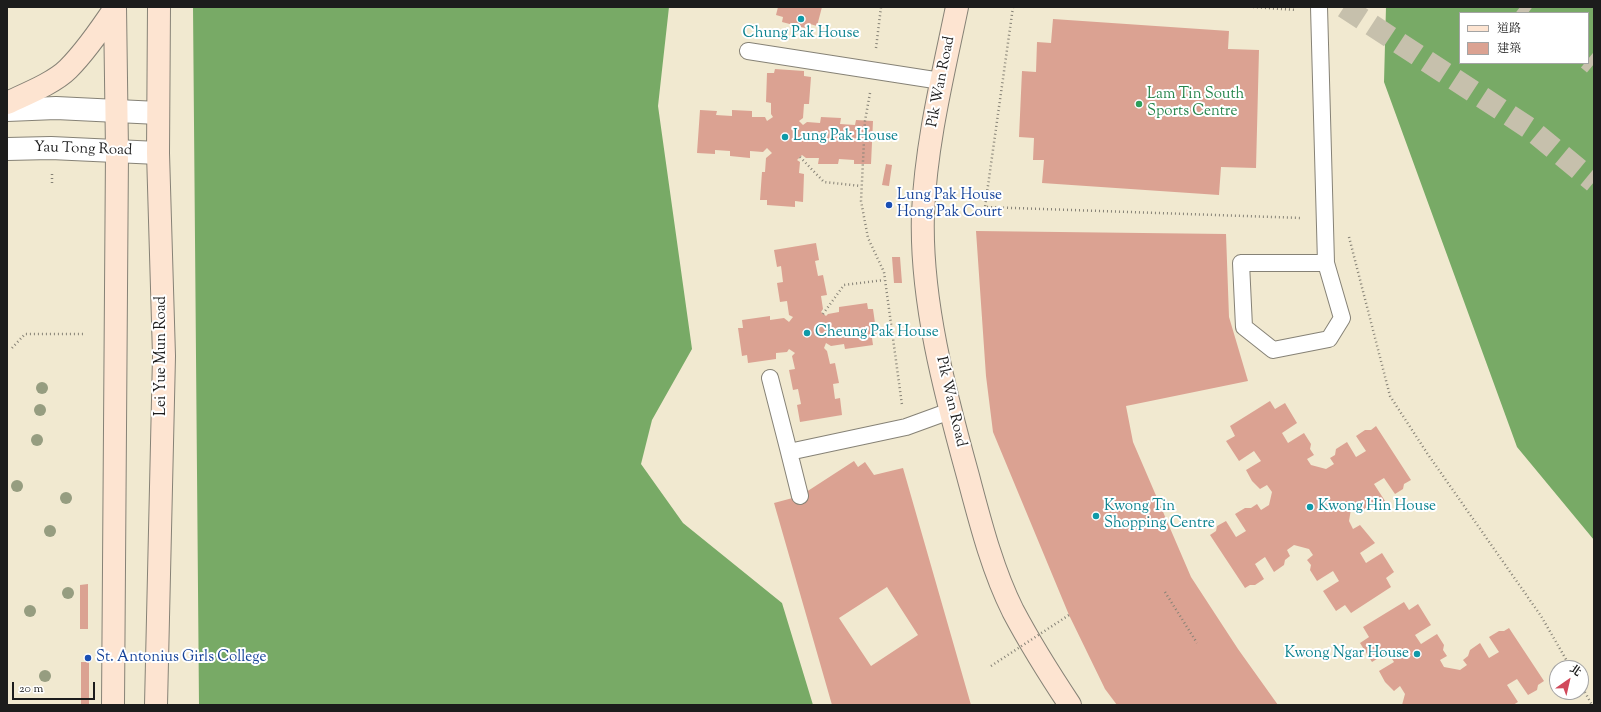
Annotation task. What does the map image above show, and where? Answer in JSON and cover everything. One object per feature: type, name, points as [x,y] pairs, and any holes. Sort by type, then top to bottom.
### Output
[{"type":"main road","name":"Lei Yue Mun Road","points":[[156,705],[164,356],[158,153],[159,7]]},
{"type":"main road","name":"Pik Wan Road","points":[[956,7],[934,113],[925,185],[923,247],[930,310],[950,411],[992,558],[1013,610],[1070,705]]},
{"type":"main road","points":[[7,103],[53,79],[68,69],[94,39],[115,8]]},
{"type":"main road","points":[[113,705],[117,151],[115,8]]},
{"type":"street","points":[[7,110],[56,108],[158,113]]},
{"type":"street","name":"Yau Tong Road","points":[[7,150],[51,148],[158,153]]},
{"type":"lane","points":[[1319,7],[1326,263],[1342,318],[1329,339],[1273,350],[1244,327],[1241,263],[1326,263]]},
{"type":"lane","points":[[748,51],[941,81]]},
{"type":"lane","points":[[770,378],[800,496]]},
{"type":"lane","points":[[789,452],[906,427],[950,411]]},
{"type":"path","points":[[882,7],[865,121],[861,186],[863,220],[875,255],[884,272],[902,406]]},
{"type":"path","points":[[1013,7],[985,207],[1305,218],[1305,212]]},
{"type":"path","points":[[1254,7],[1300,11]]},
{"type":"path","points":[[800,157],[824,182],[861,186]]},
{"type":"path","points":[[823,314],[844,285],[884,280]]},
{"type":"path","points":[[1366,302],[1390,396],[1427,453],[1541,616],[1566,660]]},
{"type":"path","points":[[12,348],[25,334],[85,334]]},
{"type":"path","points":[[1165,592],[1197,642]]},
{"type":"path","points":[[991,666],[1069,615]]},
{"type":"green space","points":[[193,7],[669,7],[658,106],[692,349],[652,420],[641,464],[683,523],[782,603],[813,705],[199,705]]},
{"type":"green space","points":[[1386,7],[1594,7],[1594,540],[1517,447],[1384,82]]},
{"type":"building","name":"Chung Pak House","points":[[778,7],[822,7],[817,26],[810,24],[809,29],[782,22],[783,17],[776,15]]},
{"type":"building","name":"Lam Tin South Sports Centre","points":[[1053,19],[1229,31],[1228,49],[1259,50],[1256,168],[1221,167],[1219,195],[1042,183],[1044,160],[1033,160],[1034,138],[1019,137],[1022,71],[1036,72],[1037,42],[1051,43]]},
{"type":"building","name":"Lung Pak House","points":[[775,69],[804,71],[804,76],[811,77],[809,104],[804,104],[803,118],[799,121],[803,125],[807,122],[820,123],[821,117],[841,118],[840,124],[855,125],[856,120],[873,121],[871,164],[854,164],[854,160],[839,159],[838,164],[818,164],[819,158],[806,158],[802,155],[797,160],[800,162],[799,173],[804,174],[803,202],[795,201],[795,207],[767,205],[767,200],[760,200],[762,172],[765,172],[766,158],[772,153],[767,148],[763,152],[750,151],[750,158],[730,156],[730,151],[715,150],[715,154],[697,153],[700,110],[717,111],[716,115],[732,116],[732,110],[752,111],[752,117],[765,117],[767,121],[773,117],[771,114],[771,103],[766,102],[767,73],[774,73]]},
{"type":"building","points":[[886,164],[892,165],[889,186],[882,185]]},
{"type":"building","points":[[976,231],[1226,234],[1229,317],[1248,381],[1126,406],[1133,442],[1191,577],[1238,649],[1278,705],[1117,705],[1105,689],[1069,615],[993,432],[986,376]]},
{"type":"building","name":"Cheung Pak House","points":[[816,243],[819,260],[815,261],[818,276],[823,275],[827,295],[821,296],[823,309],[821,312],[826,316],[828,314],[839,312],[839,307],[867,303],[868,309],[873,309],[877,337],[872,338],[873,345],[845,349],[844,344],[831,346],[826,343],[824,348],[827,351],[830,364],[835,363],[839,383],[833,384],[835,399],[840,398],[842,415],[800,422],[797,405],[801,404],[798,389],[793,390],[789,370],[795,369],[792,356],[795,353],[789,349],[787,352],[776,353],[776,359],[748,363],[747,355],[742,356],[738,328],[743,328],[742,320],[770,316],[770,320],[784,318],[789,322],[793,317],[789,315],[787,301],[780,302],[777,283],[783,282],[781,266],[777,267],[774,250]]},
{"type":"building","points":[[892,257],[900,257],[902,283],[894,283]]},
{"type":"building","name":"Kwong Hin House","points":[[1270,401],[1275,409],[1285,403],[1297,423],[1282,433],[1288,443],[1304,433],[1311,444],[1310,449],[1314,455],[1307,459],[1311,465],[1326,469],[1334,464],[1330,458],[1335,455],[1336,449],[1347,442],[1356,457],[1366,451],[1356,436],[1365,430],[1371,430],[1376,426],[1411,480],[1404,484],[1403,489],[1395,494],[1384,478],[1374,484],[1385,501],[1376,507],[1369,507],[1363,510],[1359,504],[1351,509],[1349,521],[1353,529],[1360,525],[1375,543],[1360,553],[1366,563],[1382,553],[1394,572],[1386,578],[1391,587],[1351,613],[1345,605],[1336,611],[1323,591],[1339,581],[1333,571],[1317,581],[1310,570],[1311,565],[1307,560],[1313,555],[1309,549],[1294,545],[1287,550],[1290,556],[1285,560],[1284,565],[1274,572],[1265,557],[1255,564],[1264,579],[1255,585],[1250,585],[1245,588],[1210,535],[1216,531],[1217,526],[1226,521],[1236,537],[1246,531],[1235,514],[1245,508],[1251,508],[1257,504],[1261,510],[1269,505],[1272,492],[1267,485],[1260,489],[1252,481],[1246,470],[1261,461],[1254,451],[1239,461],[1226,441],[1235,436],[1230,426]]},
{"type":"building","points":[[854,461],[858,467],[865,462],[874,475],[903,468],[971,705],[832,705],[774,503],[800,496]],"holes":[[[887,587],[918,635],[871,666],[839,618]]]},
{"type":"building","points":[[88,584],[88,629],[80,629],[80,585]]},
{"type":"building","name":"Kwong Ngar House","points":[[1404,602],[1409,610],[1418,604],[1431,625],[1415,635],[1421,644],[1437,634],[1444,645],[1443,650],[1447,656],[1440,660],[1444,667],[1460,670],[1467,665],[1463,660],[1468,656],[1470,650],[1480,643],[1489,658],[1499,652],[1489,637],[1499,631],[1504,631],[1509,628],[1544,681],[1538,685],[1537,690],[1528,695],[1517,679],[1507,685],[1518,702],[1513,705],[1402,705],[1405,694],[1400,686],[1394,691],[1385,682],[1379,671],[1394,662],[1388,652],[1372,662],[1360,643],[1369,637],[1363,627]]},
{"type":"building","points":[[81,662],[89,662],[89,705],[81,705]]},
{"type":"tunnel","points":[[1344,7],[1529,128],[1594,182]]},
{"type":"tunnel","points":[[1520,7],[1527,12]]},
{"type":"tunnel","points":[[1589,60],[1594,64]]},
{"type":"place","name":"Chung Pak House","points":[[801,19]]},
{"type":"place","name":"Lam Tin South Sports Centre","points":[[1139,104]]},
{"type":"place","name":"Lung Pak House","points":[[785,137]]},
{"type":"place","name":"Lung Pak House Hong Pak Court","points":[[889,205]]},
{"type":"place","name":"Cheung Pak House","points":[[807,333]]},
{"type":"place","name":"Kwong Hin House","points":[[1310,507]]},
{"type":"place","name":"Kwong Tin Shopping Centre","points":[[1096,516]]},
{"type":"place","name":"Kwong Ngar House","points":[[1417,654]]},
{"type":"place","name":"St. Antonius Girls College","points":[[88,658]]}]
